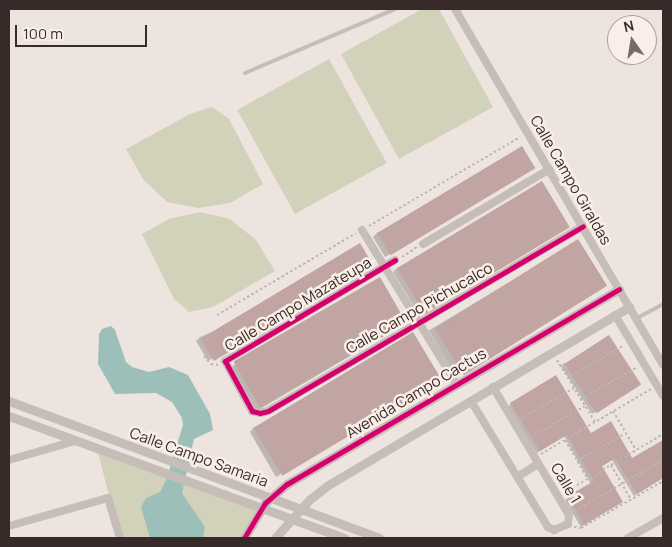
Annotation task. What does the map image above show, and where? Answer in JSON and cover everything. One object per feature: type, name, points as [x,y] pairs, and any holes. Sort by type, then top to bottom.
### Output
[{"type":"street","name":"Calle Campo Giraldas","points":[[455,9],[663,365]]},
{"type":"street","points":[[422,244],[550,169]]},
{"type":"street","name":"Calle Campo Pichucalco","points":[[268,411],[583,226]]},
{"type":"street","points":[[362,230],[456,383]]},
{"type":"street","name":"Calle Campo Mazateupa","points":[[268,411],[260,413],[252,411],[225,365],[227,360],[396,260]]},
{"type":"street","name":"Avenida Campo Cactus","points":[[244,538],[261,508],[287,484],[456,383],[618,290]]},
{"type":"street","points":[[275,538],[300,509],[328,485],[629,307]]},
{"type":"street","points":[[615,316],[663,396]]},
{"type":"street","name":"Calle 1","points":[[471,401],[548,527],[554,530],[568,524],[569,515],[493,388]]},
{"type":"street","name":"Calle Campo Samaria","points":[[9,401],[379,538]]},
{"type":"street","name":"Calle Campo Samaria","points":[[9,416],[345,538]]},
{"type":"street","points":[[9,460],[75,441]]},
{"type":"street","points":[[517,477],[536,461]]},
{"type":"street","points":[[9,526],[108,498],[120,538]]},
{"type":"street","points":[[628,538],[663,518]]},
{"type":"lane","points":[[245,73],[395,9]]},
{"type":"lane","points":[[636,318],[663,304]]},
{"type":"path","points":[[217,315],[528,132]]},
{"type":"path","points":[[396,260],[422,244]]},
{"type":"path","points":[[568,378],[630,341]]},
{"type":"path","points":[[552,353],[595,422]]},
{"type":"path","points":[[204,356],[211,364],[225,365]]},
{"type":"path","points":[[581,399],[643,363]]},
{"type":"path","points":[[536,461],[565,440],[656,385]]},
{"type":"path","points":[[514,423],[574,388]]},
{"type":"path","points":[[525,441],[585,406]]},
{"type":"path","points":[[613,411],[636,450]]},
{"type":"path","points":[[577,461],[626,433]]},
{"type":"path","points":[[558,497],[663,434]]},
{"type":"path","points":[[565,440],[588,479]]},
{"type":"path","points":[[569,515],[663,460]]},
{"type":"path","points":[[611,466],[631,500]]},
{"type":"path","points":[[568,524],[581,528],[663,481]]},
{"type":"green space","points":[[422,9],[439,9],[493,107],[399,159],[341,54]]},
{"type":"green space","points":[[329,59],[387,163],[295,214],[237,110]]},
{"type":"green space","points":[[212,107],[229,119],[263,184],[230,203],[198,208],[167,202],[143,179],[126,149],[190,114]]},
{"type":"green space","points":[[200,212],[230,219],[256,240],[275,271],[213,307],[189,312],[174,299],[142,234],[169,219]]},
{"type":"green space","points":[[97,449],[261,508],[245,538],[120,538]]},
{"type":"water","points":[[111,326],[115,330],[126,362],[132,367],[149,372],[169,367],[188,375],[210,414],[213,430],[194,439],[182,493],[205,527],[203,538],[150,538],[141,507],[146,498],[160,492],[166,480],[183,425],[182,418],[172,402],[156,393],[115,394],[98,364],[99,334],[102,329]]},
{"type":"building","points":[[522,146],[535,168],[391,255],[377,233]]},
{"type":"building","points":[[542,181],[570,227],[425,314],[397,268]]},
{"type":"building","points":[[578,239],[607,286],[464,375],[435,329]]},
{"type":"building","points":[[360,243],[373,265],[214,361],[201,339]]},
{"type":"building","points":[[380,277],[407,323],[260,407],[234,362]]},
{"type":"building","points":[[413,332],[442,380],[282,476],[254,428]]},
{"type":"building","points":[[609,335],[641,384],[597,413],[565,364]]},
{"type":"building","points":[[556,375],[591,433],[611,421],[632,458],[663,440],[663,478],[637,494],[615,458],[602,466],[623,502],[584,525],[568,496],[594,481],[567,435],[540,451],[510,403]]},
{"type":"cycle path","points":[[395,260],[225,361],[252,411],[260,413],[268,411],[583,226]]},
{"type":"cycle path","points":[[244,538],[265,503],[287,484],[619,289]]}]
